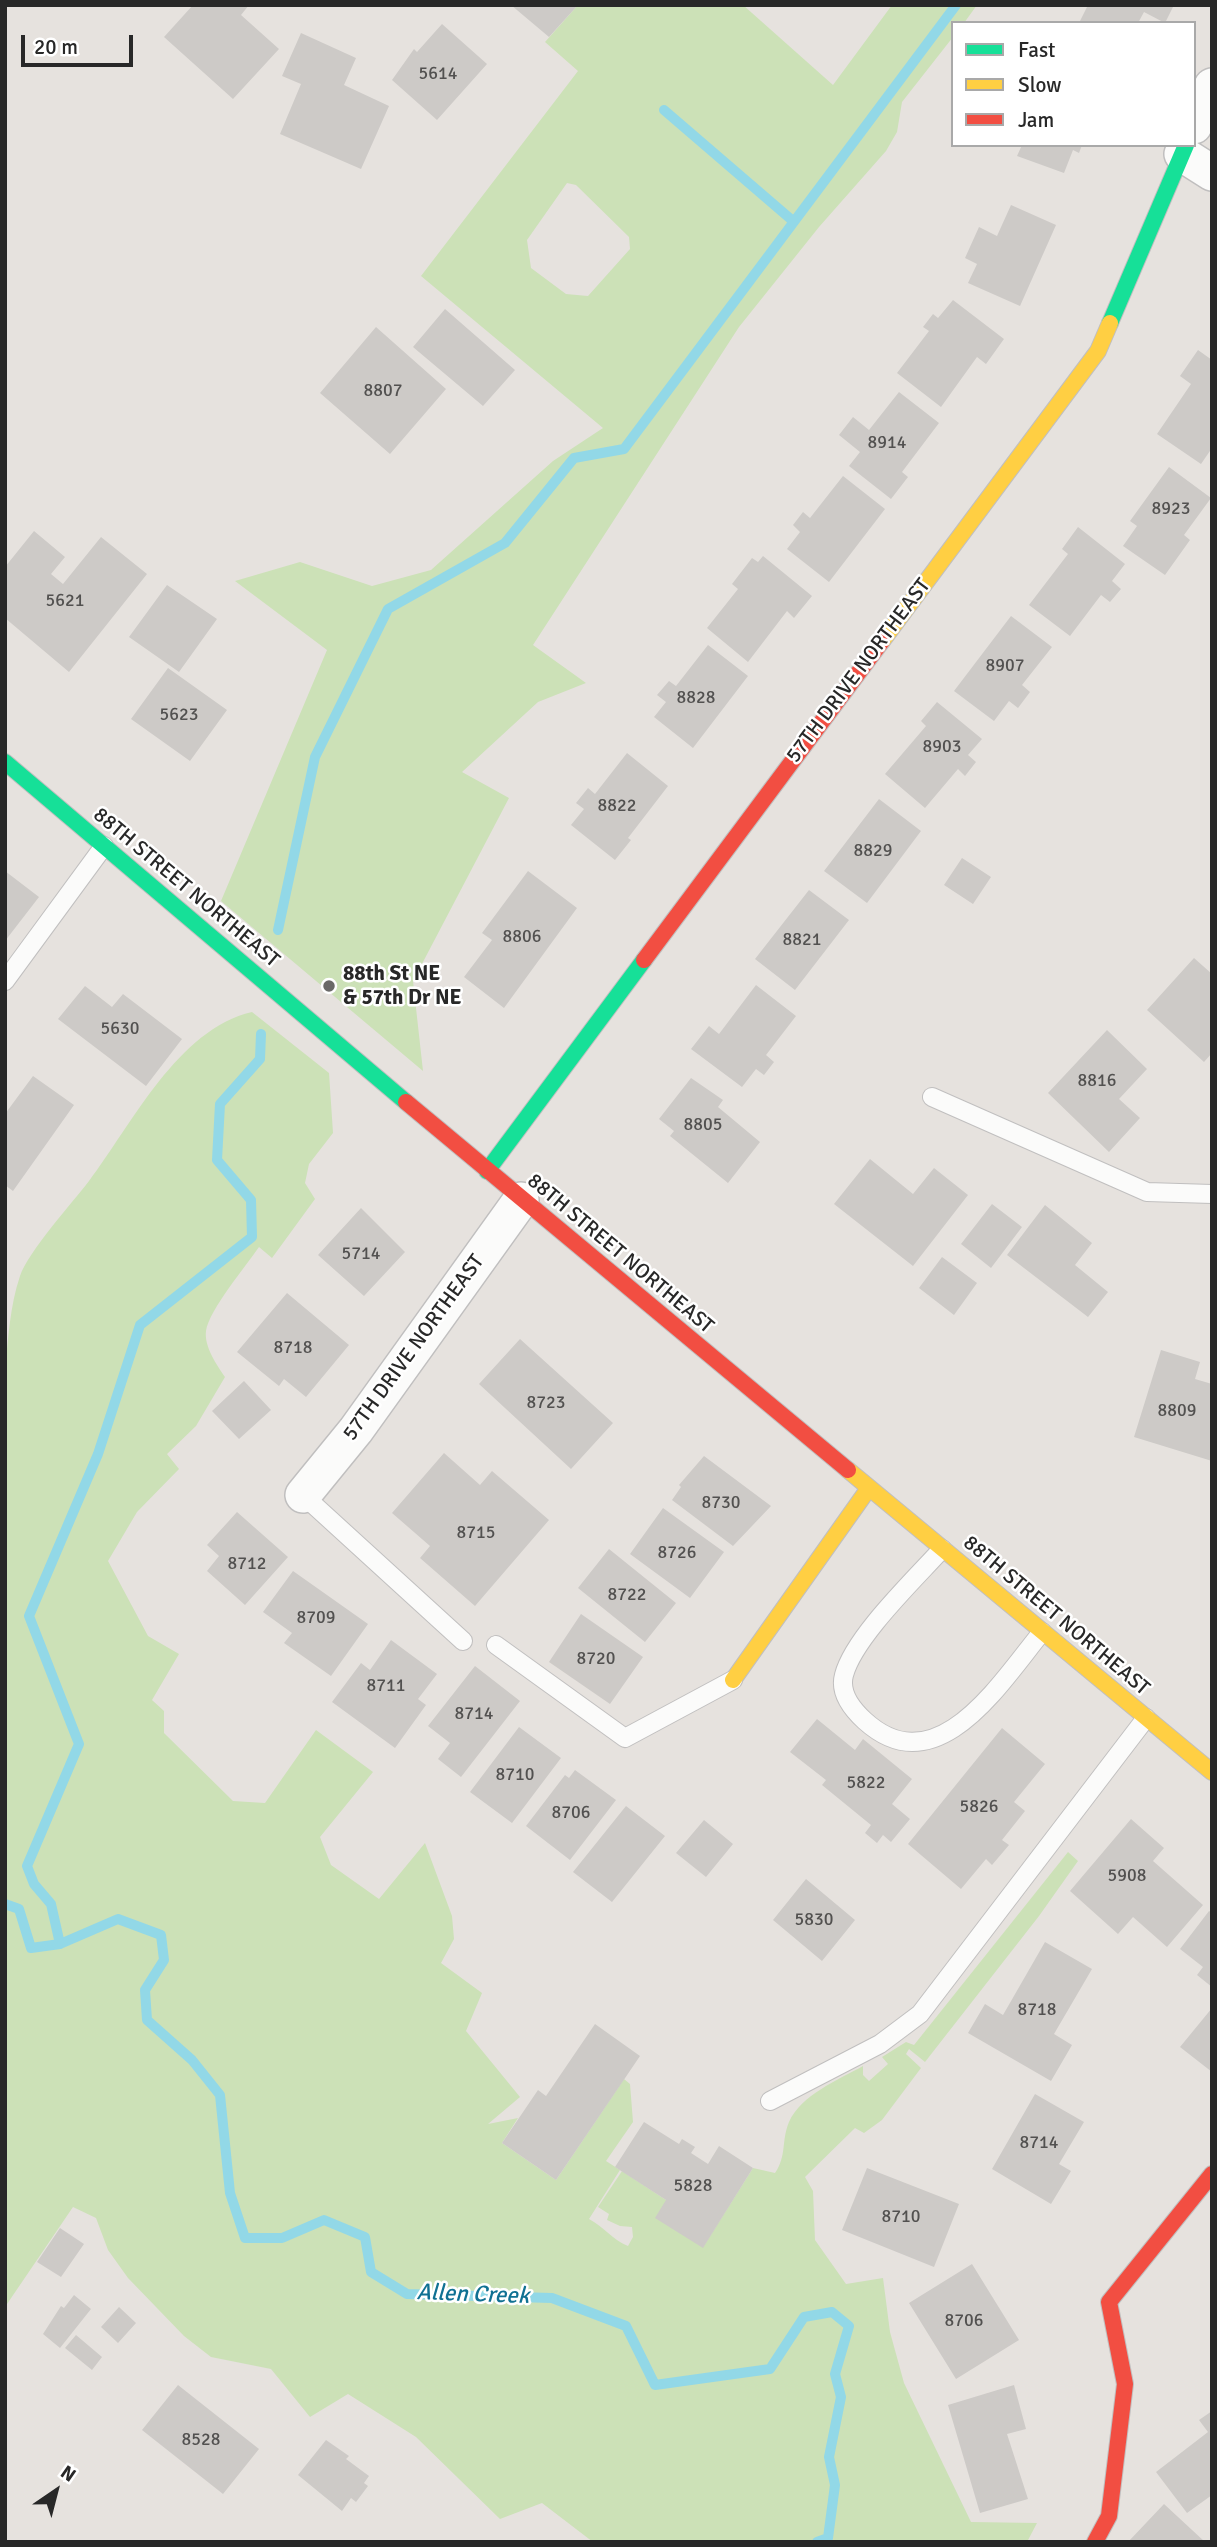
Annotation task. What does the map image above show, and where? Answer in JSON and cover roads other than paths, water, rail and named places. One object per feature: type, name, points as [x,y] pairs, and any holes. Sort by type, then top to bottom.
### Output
[{"type":"street","name":"57TH DRIVE NORTHEAST","points":[[1196,122],[1212,86]]},
{"type":"street","name":"57TH DRIVE NORTHEAST","points":[[487,1171],[1098,351],[1185,147]]},
{"type":"street","points":[[1191,147],[1212,173]]},
{"type":"street","name":"88TH STREET NORTHEAST","points":[[5,762],[521,1200],[1212,1772]]},
{"type":"street","name":"57TH DRIVE NORTHEAST","points":[[303,1495],[356,1430],[521,1200]]},
{"type":"street","points":[[733,1680],[869,1488]]},
{"type":"street","points":[[1095,2542],[1109,2516],[1125,2384],[1109,2302],[1212,2174]]},
{"type":"lane","points":[[5,981],[104,846]]},
{"type":"lane","points":[[932,1097],[1147,1192],[1212,1194]]},
{"type":"lane","points":[[303,1495],[463,1641]]},
{"type":"lane","points":[[942,1549],[858,1647],[843,1676],[850,1707],[876,1731],[900,1742],[927,1741],[944,1735],[965,1721],[1042,1632]]},
{"type":"lane","points":[[496,1645],[625,1738],[733,1680]]},
{"type":"lane","points":[[770,2101],[880,2044],[920,2014],[1146,1718]]},
{"type":"waterway","points":[[278,930],[315,757],[388,609],[505,543],[574,458],[624,449],[956,5]]},
{"type":"waterway","points":[[664,110],[793,221]]},
{"type":"waterway","points":[[60,1944],[51,1904],[34,1884],[27,1866],[79,1744],[29,1616],[98,1454],[140,1325],[252,1237],[251,1200],[217,1160],[220,1104],[260,1059],[261,1034]]},
{"type":"waterway","name":"Allen Creek","points":[[5,1904],[19,1909],[31,1948],[60,1944],[118,1919],[161,1935],[164,1960],[145,1990],[147,2020],[192,2060],[220,2095],[230,2193],[245,2238],[282,2238],[324,2220],[365,2237],[371,2272],[407,2294],[552,2298],[626,2326],[655,2385],[770,2369],[804,2317],[832,2312],[849,2326],[835,2374],[841,2397],[829,2457],[835,2485],[828,2538],[817,2542]]},
{"type":"place","name":"88th St NE & 57th Dr NE","points":[[329,986]]}]
